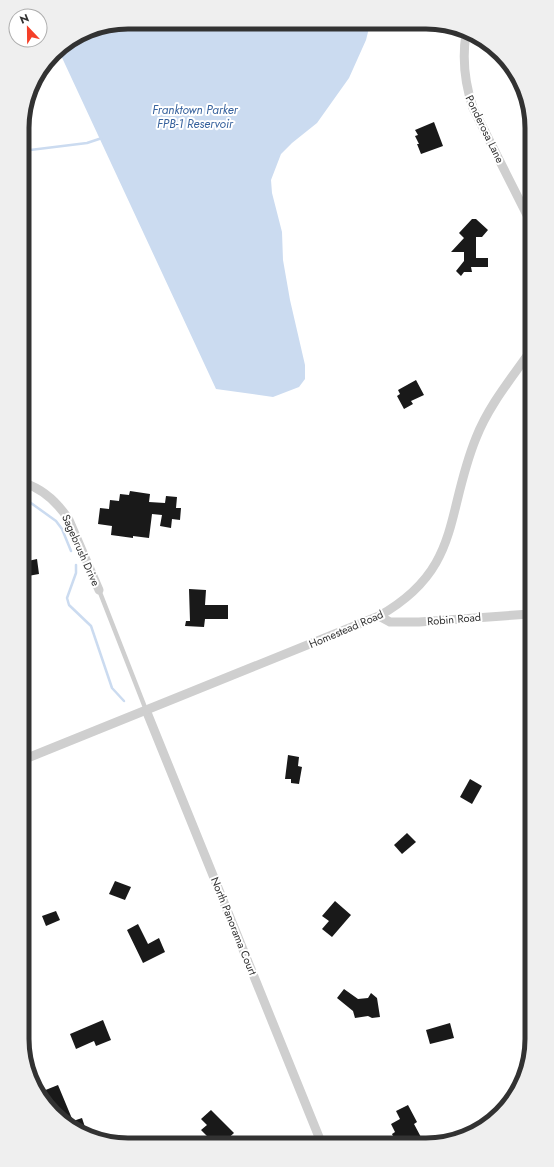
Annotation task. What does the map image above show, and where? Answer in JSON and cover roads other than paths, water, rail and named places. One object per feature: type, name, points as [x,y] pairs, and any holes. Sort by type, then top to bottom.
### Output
[{"type":"street","name":"Ponderosa Lane","points":[[466,37],[464,60],[467,92],[473,108],[525,210]]},
{"type":"street","name":"Homestead Road","points":[[29,757],[379,616],[413,592],[425,581],[440,557],[449,536],[468,462],[477,436],[494,402],[525,359]]},
{"type":"street","name":"Sagebrush Drive","points":[[29,486],[42,492],[64,511],[70,520],[99,590]]},
{"type":"street","name":"Robin Road","points":[[379,616],[390,622],[419,622],[525,614]]},
{"type":"street","name":"North Panorama Court","points":[[146,710],[318,1138]]},
{"type":"lane","points":[[99,590],[146,710]]},
{"type":"water","name":"Franktown Parker FPB-1 Reservoir","points":[[122,29],[369,29],[366,40],[349,78],[317,123],[281,154],[271,180],[272,193],[282,232],[283,260],[290,300],[305,365],[305,379],[299,387],[273,397],[216,389],[61,56],[79,42],[96,34]]},
{"type":"waterway","points":[[29,150],[87,143],[102,138]]},
{"type":"waterway","points":[[29,502],[56,521],[62,529],[71,551]]},
{"type":"waterway","points":[[76,565],[76,573],[67,598],[69,605],[91,626],[112,688],[124,701]]}]
